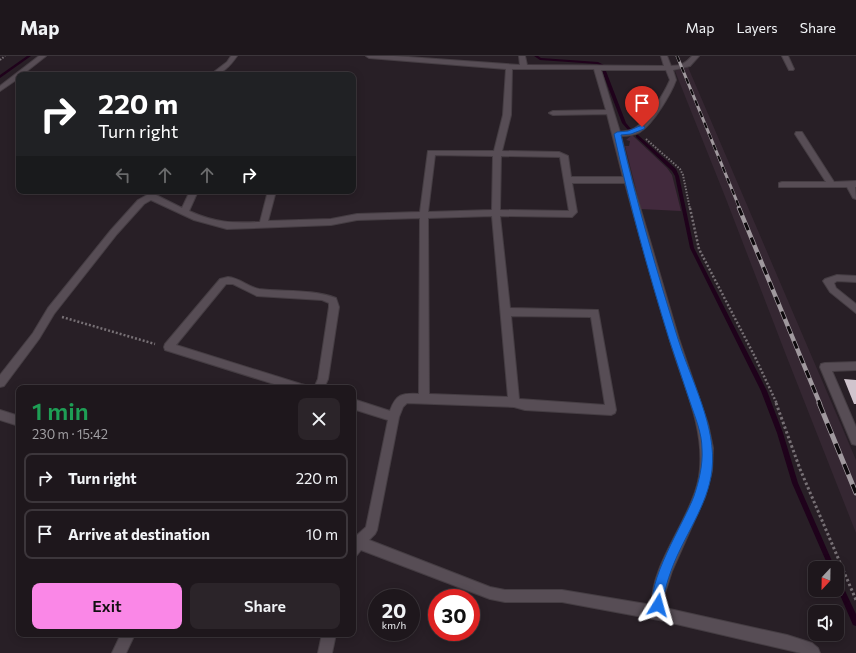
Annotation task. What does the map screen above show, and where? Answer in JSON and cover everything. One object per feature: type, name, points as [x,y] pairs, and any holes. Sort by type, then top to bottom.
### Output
[{"type":"street","points":[[22,72],[43,56]]},
{"type":"street","points":[[217,72],[229,63],[234,56]]},
{"type":"street","points":[[369,56],[509,67],[596,68],[669,68],[688,65],[696,56]]},
{"type":"street","points":[[460,56],[460,64]]},
{"type":"street","points":[[522,56],[524,67]]},
{"type":"street","points":[[617,134],[637,131],[642,127],[670,89],[673,80],[664,56]]},
{"type":"street","points":[[785,56],[791,69]]},
{"type":"street","points":[[509,67],[507,115],[497,154],[496,213],[514,402]]},
{"type":"street","points":[[596,68],[617,134],[628,180],[674,339],[703,424],[707,448],[706,471],[699,498],[666,570],[658,596],[658,613]]},
{"type":"street","points":[[0,89],[16,77]]},
{"type":"street","points":[[553,113],[610,112]]},
{"type":"street","points":[[799,134],[831,184]]},
{"type":"street","points":[[1,379],[36,336],[53,309],[114,232],[150,194],[184,213],[211,223],[227,226],[331,222],[357,217],[424,215],[496,213],[569,215],[573,212],[564,156],[559,154],[431,153],[424,215],[424,398]]},
{"type":"street","points":[[569,180],[628,180]]},
{"type":"street","points":[[782,185],[853,184],[856,196]]},
{"type":"street","points":[[184,213],[193,194]]},
{"type":"street","points":[[263,225],[271,194]]},
{"type":"street","points":[[856,279],[837,278],[828,281],[833,290],[856,310]]},
{"type":"street","points":[[291,385],[169,347],[216,286],[223,281],[230,279],[235,280],[250,290],[257,292],[324,297],[332,301],[334,307],[323,379],[320,385]]},
{"type":"street","points":[[356,544],[371,530],[394,417],[398,404],[405,398],[514,402],[525,405],[611,410],[595,313],[506,312]]},
{"type":"street","points":[[856,366],[825,367],[856,440]]},
{"type":"street","points":[[356,405],[394,417]]},
{"type":"street","points":[[0,415],[16,420]]},
{"type":"street","points":[[356,545],[490,593],[505,596],[562,596],[658,613],[787,642],[807,648],[813,653]]},
{"type":"street","points":[[119,653],[127,637]]},
{"type":"street","points":[[325,653],[328,637]]},
{"type":"path","points":[[0,60],[5,56]]},
{"type":"path","points":[[637,131],[680,168],[683,175],[699,249],[755,357],[781,413],[800,469],[856,600]]},
{"type":"path","points":[[53,309],[63,318],[140,341],[169,347]]},
{"type":"shaded area","points":[[688,67],[856,460],[856,533],[675,71]]},
{"type":"shaded area","points":[[632,135],[667,168],[672,175],[681,211],[641,209],[625,146],[629,146],[630,141],[626,140]]},
{"type":"building","points":[[844,379],[856,380],[856,404],[854,404]]},
{"type":"waterway","points":[[0,77],[29,56]]},
{"type":"waterway","points":[[536,56],[540,59],[598,63],[602,65]]},
{"type":"waterway","points":[[604,71],[624,123],[629,129]]},
{"type":"waterway","points":[[637,136],[674,170],[677,176],[692,248],[764,391],[780,433],[795,483],[829,561]]},
{"type":"waterway","points":[[844,595],[856,622]]},
{"type":"railway","points":[[677,56],[740,209]]},
{"type":"railway","points":[[739,208],[820,404]]},
{"type":"railway","points":[[819,403],[856,493]]},
{"type":"route","points":[[642,127],[637,131],[617,134],[628,180],[674,339],[703,424],[707,448],[706,471],[699,498],[666,570],[658,596],[658,605]]}]
